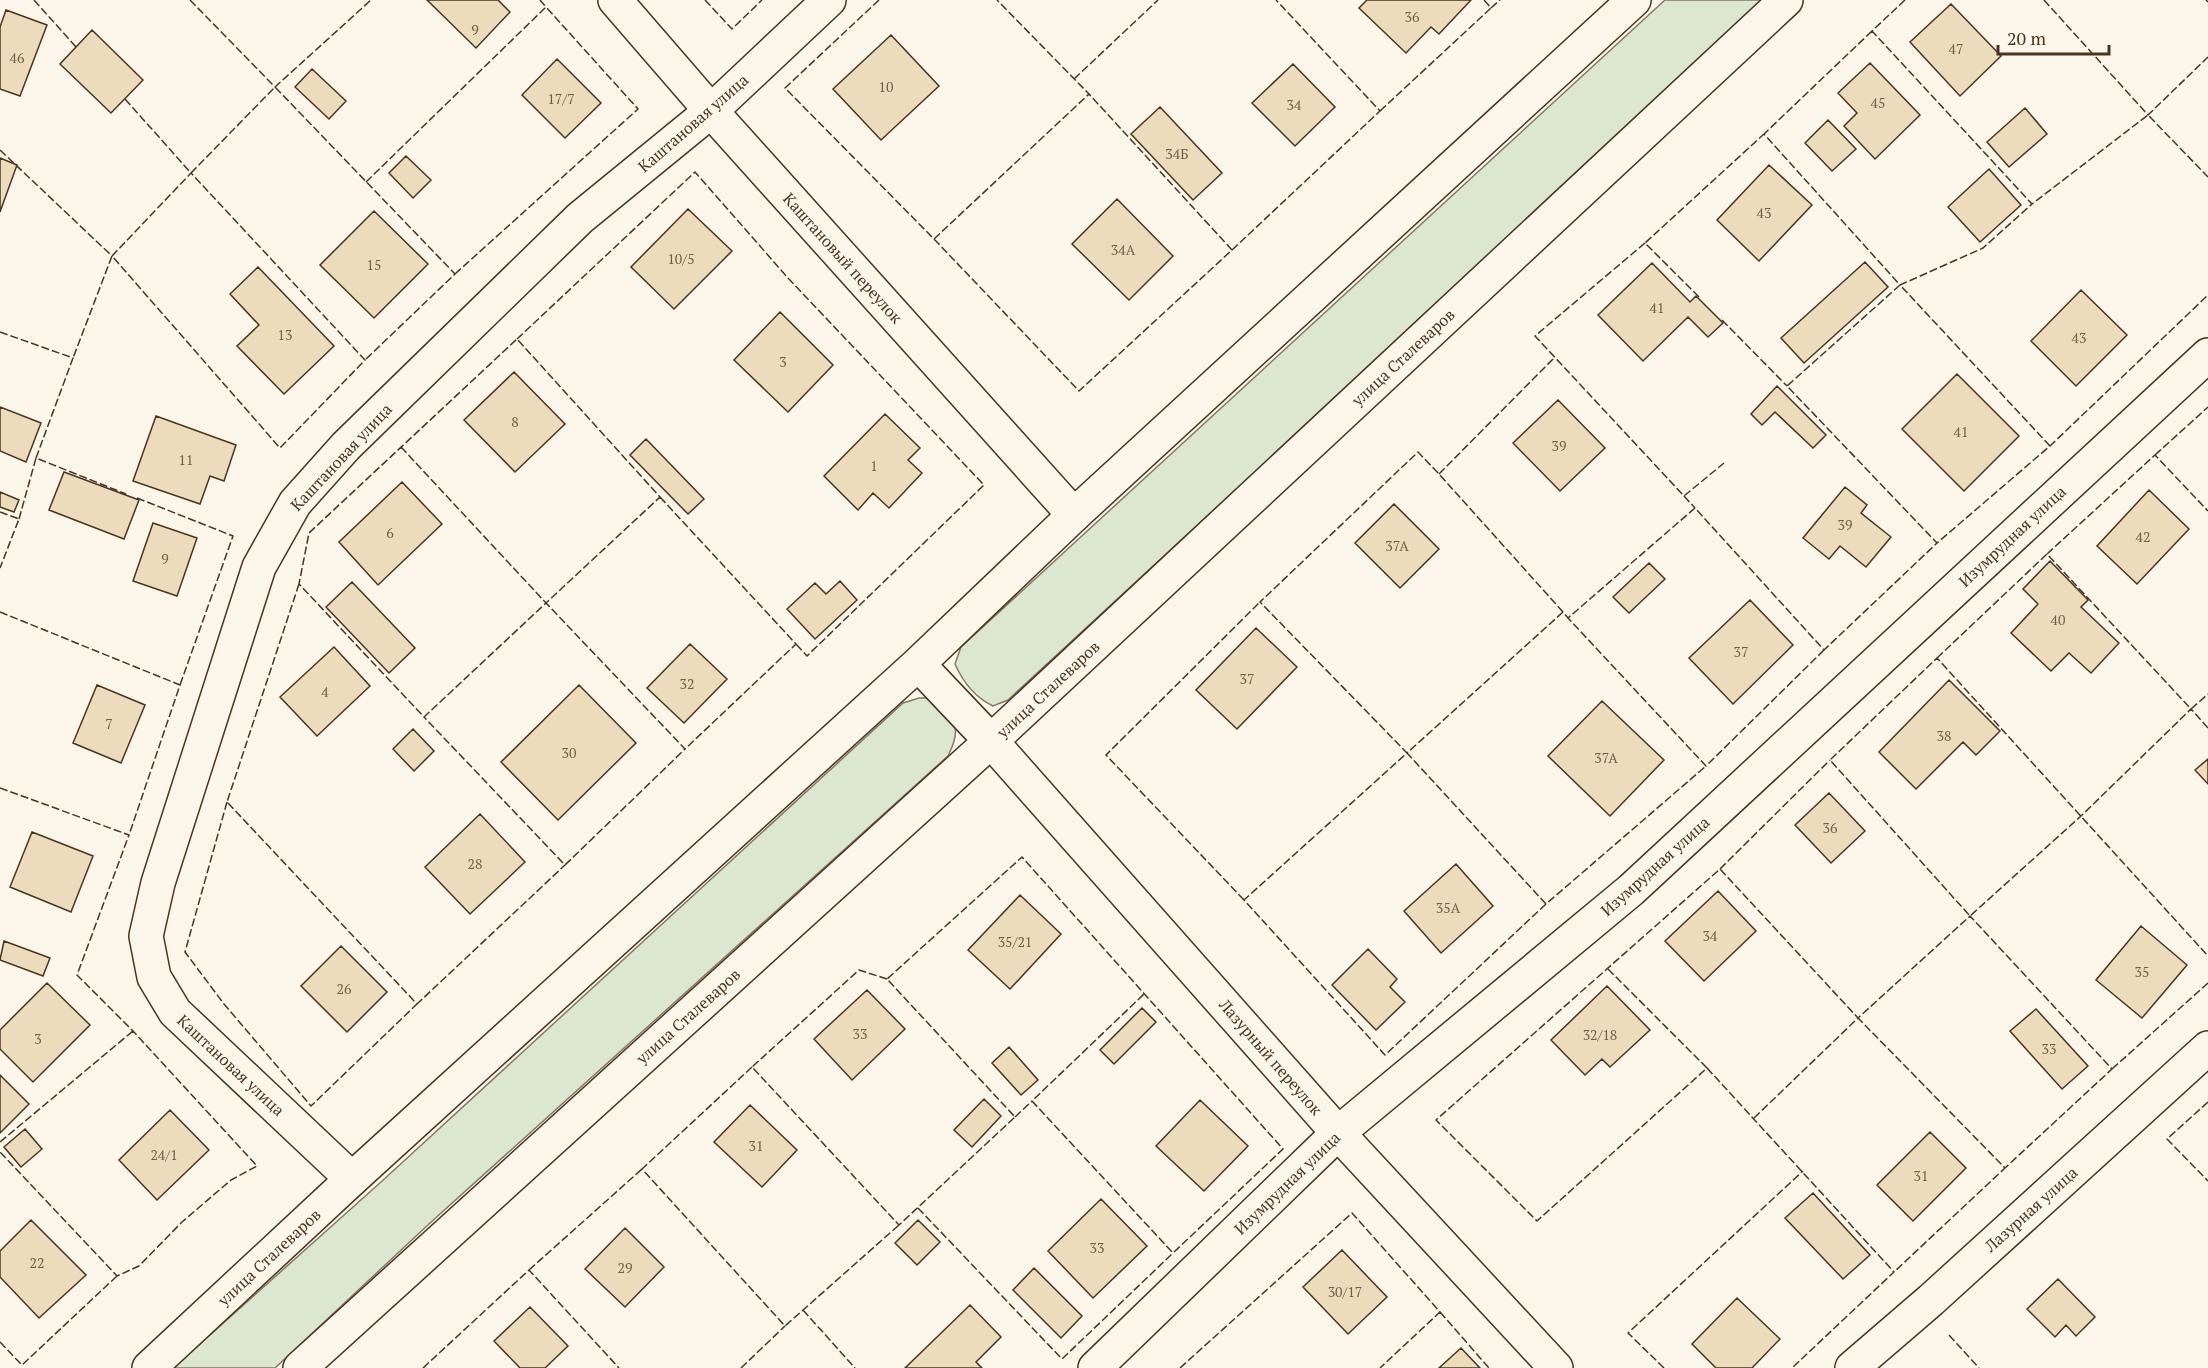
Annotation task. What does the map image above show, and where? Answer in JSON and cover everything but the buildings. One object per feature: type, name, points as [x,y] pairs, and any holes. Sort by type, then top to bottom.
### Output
[{"type":"street","name":"Каштановый переулок","points":[[615,0],[711,111],[1074,515]]},
{"type":"street","name":"Каштановая улица","points":[[352,1179],[175,1012],[154,977],[146,936],[158,883],[259,567],[295,503],[346,446],[580,218],[711,111],[829,0]]},
{"type":"street","name":"улица Сталеваров","points":[[149,1368],[352,1179],[918,664],[1074,515],[1634,0]]},
{"type":"street","name":"улица Сталеваров","points":[[300,1368],[991,741],[1786,0]]},
{"type":"street","name":"Изумрудная улица","points":[[1095,1368],[1338,1134],[1631,890],[2208,356]]},
{"type":"street","name":"Лазурный переулок","points":[[918,664],[991,741],[1338,1134],[1556,1368]]},
{"type":"street","name":"Лазурная улица","points":[[1852,1368],[1931,1300],[2208,1047]]},
{"type":"green space","points":[[1665,0],[1766,0],[1008,700],[993,706],[975,694],[955,664],[961,647]]},
{"type":"green space","points":[[919,698],[931,698],[954,724],[955,737],[948,756],[430,1223],[275,1368],[173,1368],[381,1182],[903,703]]},
{"type":"fence","points":[[34,0],[76,47]]},
{"type":"fence","points":[[190,0],[275,87],[371,0]]},
{"type":"fence","points":[[366,182],[546,7],[540,0]]},
{"type":"fence","points":[[705,0],[732,29],[762,0]]},
{"type":"fence","points":[[879,0],[785,88],[934,239],[1089,94],[997,0]]},
{"type":"fence","points":[[1074,79],[1158,0]]},
{"type":"fence","points":[[1232,250],[1380,111],[1276,0]]},
{"type":"fence","points":[[1380,111],[1491,8],[1484,0]]},
{"type":"fence","points":[[1491,8],[1500,0]]},
{"type":"fence","points":[[1905,0],[1872,31],[2032,204],[2148,115],[2208,177]]},
{"type":"fence","points":[[2044,0],[2148,115],[2208,57]]},
{"type":"fence","points":[[455,274],[638,109],[546,7]]},
{"type":"fence","points":[[1872,31],[1764,134],[1900,285],[1983,248],[2032,204]]},
{"type":"fence","points":[[125,99],[191,173],[275,87],[455,274],[365,360]]},
{"type":"fence","points":[[934,239],[1079,391],[1232,250],[1089,94]]},
{"type":"fence","points":[[1699,297],[1645,243],[1764,134]]},
{"type":"fence","points":[[0,150],[112,256],[191,173],[365,360],[280,448],[112,256],[73,358]]},
{"type":"fence","points":[[517,339],[695,172],[788,278],[984,485],[807,656],[796,644]]},
{"type":"fence","points":[[1645,243],[1535,336],[1684,496],[1724,463]]},
{"type":"fence","points":[[2050,446],[1900,285],[1787,386],[1937,543],[2050,446],[2208,295]]},
{"type":"fence","points":[[1722,320],[1787,386]]},
{"type":"fence","points":[[0,332],[73,358],[36,458]]},
{"type":"fence","points":[[401,447],[546,603],[660,497],[517,339],[309,533],[299,584],[424,717],[546,603],[685,749],[565,865],[424,717]]},
{"type":"fence","points":[[1439,474],[1555,357]]},
{"type":"fence","points":[[2155,455],[2208,407]]},
{"type":"fence","points":[[1563,612],[1407,753],[1260,602],[1418,452],[1439,474],[1563,612],[1568,618]]},
{"type":"fence","points":[[2047,554],[2155,455],[2208,511]]},
{"type":"fence","points":[[19,519],[36,458],[126,494]]},
{"type":"fence","points":[[1684,496],[1695,508]]},
{"type":"fence","points":[[660,497],[796,644],[685,749]]},
{"type":"fence","points":[[137,498],[233,536],[180,685]]},
{"type":"fence","points":[[1824,650],[1706,766],[1568,618],[1695,508],[1824,650],[1937,543]]},
{"type":"fence","points":[[0,512],[19,519],[0,568]]},
{"type":"fence","points":[[1937,658],[2047,554],[2191,709],[2208,694]]},
{"type":"fence","points":[[299,584],[227,802],[417,1004],[565,865]]},
{"type":"fence","points":[[1244,900],[1106,755],[1260,602]]},
{"type":"fence","points":[[0,612],[180,685],[129,835]]},
{"type":"fence","points":[[2208,728],[2191,709],[2081,816],[1970,916],[1830,760],[1937,658],[2208,956]]},
{"type":"fence","points":[[1546,904],[1385,1055],[1244,900],[1407,753],[1546,904],[1706,766]]},
{"type":"fence","points":[[1720,869],[1830,760]]},
{"type":"fence","points":[[0,788],[129,835],[77,975],[133,1031],[257,1166],[231,1180],[182,1222],[139,1266],[117,1276],[0,1152]]},
{"type":"fence","points":[[227,802],[185,952],[224,1004],[311,1106],[417,1004]]},
{"type":"fence","points":[[887,979],[859,970],[752,1067],[899,1225],[1015,1117],[887,979],[1022,857],[1283,1149],[1173,1253],[1032,1101],[1144,994]]},
{"type":"fence","points":[[1608,969],[1707,1068],[1537,1221],[1436,1120],[1720,869],[1858,1018],[1970,916],[2112,1069],[2005,1168]]},
{"type":"fence","points":[[2112,1069],[2208,983]]},
{"type":"fence","points":[[1754,1118],[1858,1018],[2005,1168],[1894,1272]]},
{"type":"fence","points":[[0,1142],[133,1031]]},
{"type":"fence","points":[[752,1067],[642,1169],[785,1326],[899,1225]]},
{"type":"fence","points":[[1707,1068],[1894,1272],[1792,1368]]},
{"type":"fence","points":[[1015,1117],[1032,1101]]},
{"type":"fence","points":[[2208,1102],[2167,1139],[2208,1181]]},
{"type":"fence","points":[[529,1270],[642,1169]]},
{"type":"fence","points":[[1664,1368],[1628,1333],[1803,1171]]},
{"type":"fence","points":[[918,1208],[1062,1359],[1173,1253]]},
{"type":"fence","points":[[1180,1368],[1352,1213],[1440,1312],[1380,1368]]},
{"type":"fence","points":[[423,1368],[529,1270],[619,1368]]},
{"type":"fence","points":[[0,1342],[22,1365],[117,1276]]},
{"type":"fence","points":[[803,1310],[855,1368]]},
{"type":"fence","points":[[1440,1312],[1489,1368]]},
{"type":"fence","points":[[741,1368],[785,1326]]},
{"type":"fence","points":[[1949,1335],[1979,1368]]}]
